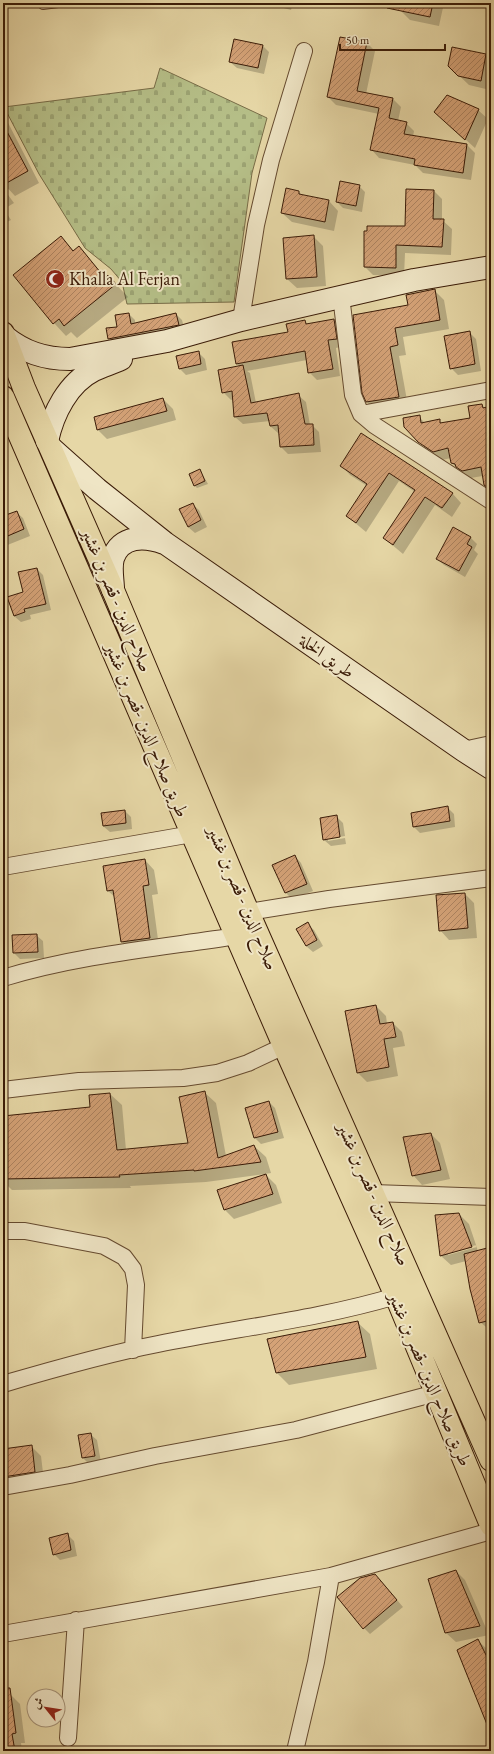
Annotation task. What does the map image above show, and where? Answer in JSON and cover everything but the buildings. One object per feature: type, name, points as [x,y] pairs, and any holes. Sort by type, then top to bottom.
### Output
[{"type":"highway","name":"صلاح الدين - قصر بن غشير","points":[[4,334],[24,388],[113,590],[248,912],[373,1194],[485,1429],[491,1460]]},
{"type":"highway","name":"طريق صلاح الدين -قصر بن غشير","points":[[3,397],[284,1046],[396,1296],[491,1525]]},
{"type":"street","points":[[241,320],[256,225],[268,175],[304,51]]},
{"type":"street","points":[[4,334],[15,345],[28,352],[56,359],[70,359],[167,341],[241,320],[414,280],[491,267]]},
{"type":"street","points":[[341,296],[353,395],[361,414],[374,425],[491,501]]},
{"type":"street","points":[[49,444],[52,422],[59,406],[66,395],[83,377],[93,370],[167,341]]},
{"type":"street","points":[[361,414],[491,390]]},
{"type":"street","name":"طريق الخلة","points":[[49,444],[97,489],[165,543],[491,768]]},
{"type":"street","name":"طريق الخلة","points":[[113,590],[113,558],[119,548],[128,541],[139,537],[150,538],[165,543]]},
{"type":"street","points":[[463,750],[491,744]]},
{"type":"street","points":[[3,867],[192,834]]},
{"type":"street","points":[[248,912],[329,899],[491,878]]},
{"type":"street","points":[[3,978],[35,968],[97,956],[237,936]]},
{"type":"street","points":[[3,1090],[79,1081],[183,1078],[217,1073],[248,1062],[284,1046]]},
{"type":"street","points":[[373,1194],[491,1197]]},
{"type":"street","points":[[3,1231],[26,1231],[104,1246],[124,1257],[133,1268],[136,1285],[133,1350]]},
{"type":"street","points":[[3,1384],[65,1366],[133,1350],[362,1306],[396,1296]]},
{"type":"street","points":[[3,1487],[70,1475],[155,1456],[296,1430],[436,1393]]},
{"type":"street","points":[[3,1634],[331,1576],[491,1531]]},
{"type":"street","points":[[295,1751],[316,1662],[331,1576]]},
{"type":"street","points":[[68,1738],[76,1620]]},
{"type":"lane","points":[[43,5],[58,3]]},
{"type":"green space","points":[[160,68],[267,118],[252,173],[234,302],[127,304],[122,282],[111,269],[85,248],[39,174],[4,107],[154,88]]},
{"type":"place","name":"Khalla Al Ferjan","points":[[55,279]]}]
